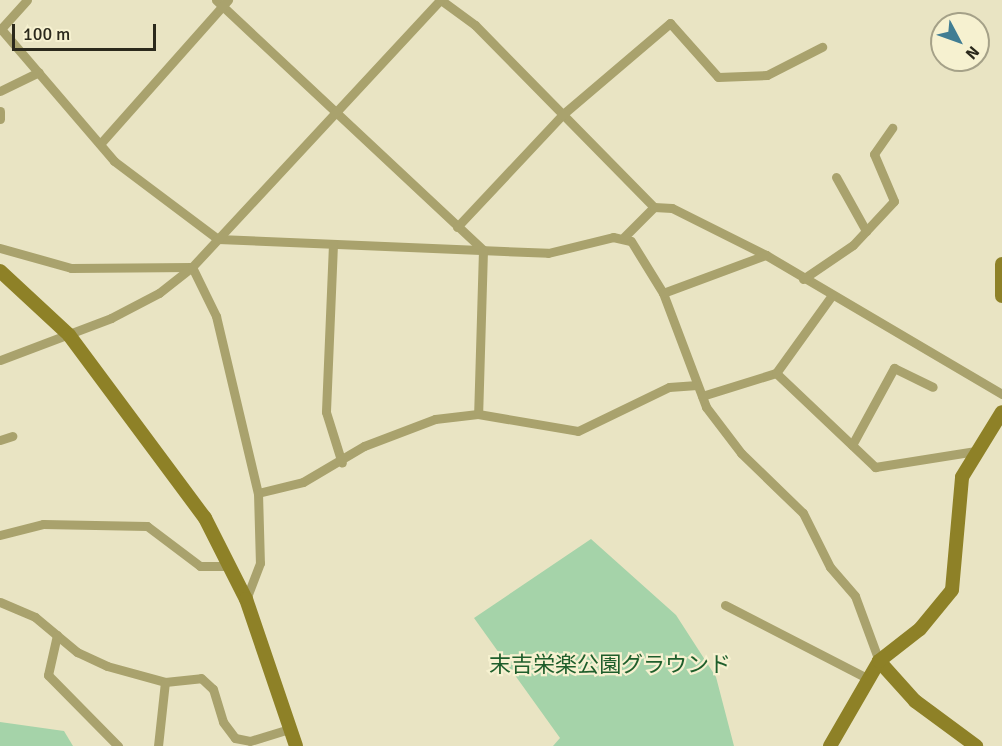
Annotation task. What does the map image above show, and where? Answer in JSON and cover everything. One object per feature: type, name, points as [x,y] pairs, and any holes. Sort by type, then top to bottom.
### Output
[{"type":"street","points":[[27,0],[1,29],[114,161],[218,239],[548,253],[624,237],[654,207]]},
{"type":"street","points":[[0,360],[69,334],[159,293],[192,267],[440,0],[475,25],[654,207],[687,214],[766,255],[803,279],[1002,393]]},
{"type":"street","points":[[100,144],[222,2],[336,113],[483,250]]},
{"type":"street","points":[[457,227],[562,115],[670,23],[718,77],[767,75],[822,47]]},
{"type":"street","points":[[0,91],[39,72]]},
{"type":"street","points":[[0,111],[0,119]]},
{"type":"street","points":[[803,279],[866,231],[894,201],[874,154],[892,128]]},
{"type":"street","points":[[836,177],[866,231]]},
{"type":"street","points":[[624,237],[639,249],[663,293],[702,396],[741,453],[803,513],[830,567],[855,596],[879,661],[915,701],[976,746]]},
{"type":"street","points":[[333,244],[326,412],[342,463]]},
{"type":"street","points":[[0,248],[71,268],[192,267]]},
{"type":"street","points":[[478,414],[483,250]]},
{"type":"street","points":[[663,293],[766,255]]},
{"type":"street","points":[[1002,264],[1002,296]]},
{"type":"street","points":[[192,267],[216,316],[258,493],[260,562],[246,599]]},
{"type":"street","points":[[0,271],[69,334],[184,485],[246,599],[296,746]]},
{"type":"street","points":[[702,396],[776,373],[832,295]]},
{"type":"street","points":[[852,445],[894,368],[933,387]]},
{"type":"street","points":[[776,373],[875,467],[976,451]]},
{"type":"street","points":[[258,493],[303,482],[342,463],[364,446],[435,419],[478,414],[578,431],[669,387],[697,385]]},
{"type":"street","points":[[830,746],[867,678],[879,661],[920,629],[951,590],[962,477],[1002,412]]},
{"type":"street","points":[[0,441],[12,436]]},
{"type":"street","points":[[0,535],[43,524],[147,526],[190,561],[230,566]]},
{"type":"street","points":[[0,602],[35,617],[76,652],[107,666],[165,681],[201,678],[213,689],[230,734],[243,741],[289,729]]},
{"type":"street","points":[[724,605],[867,678]]},
{"type":"street","points":[[57,635],[48,675],[118,746]]},
{"type":"street","points":[[158,746],[165,681]]},
{"type":"green space","name":"末吉栄楽公園グラウンド","points":[[591,539],[676,615],[716,677],[734,746],[553,746],[560,738],[474,618]]},
{"type":"green space","points":[[0,722],[64,731],[73,746],[0,746]]}]
